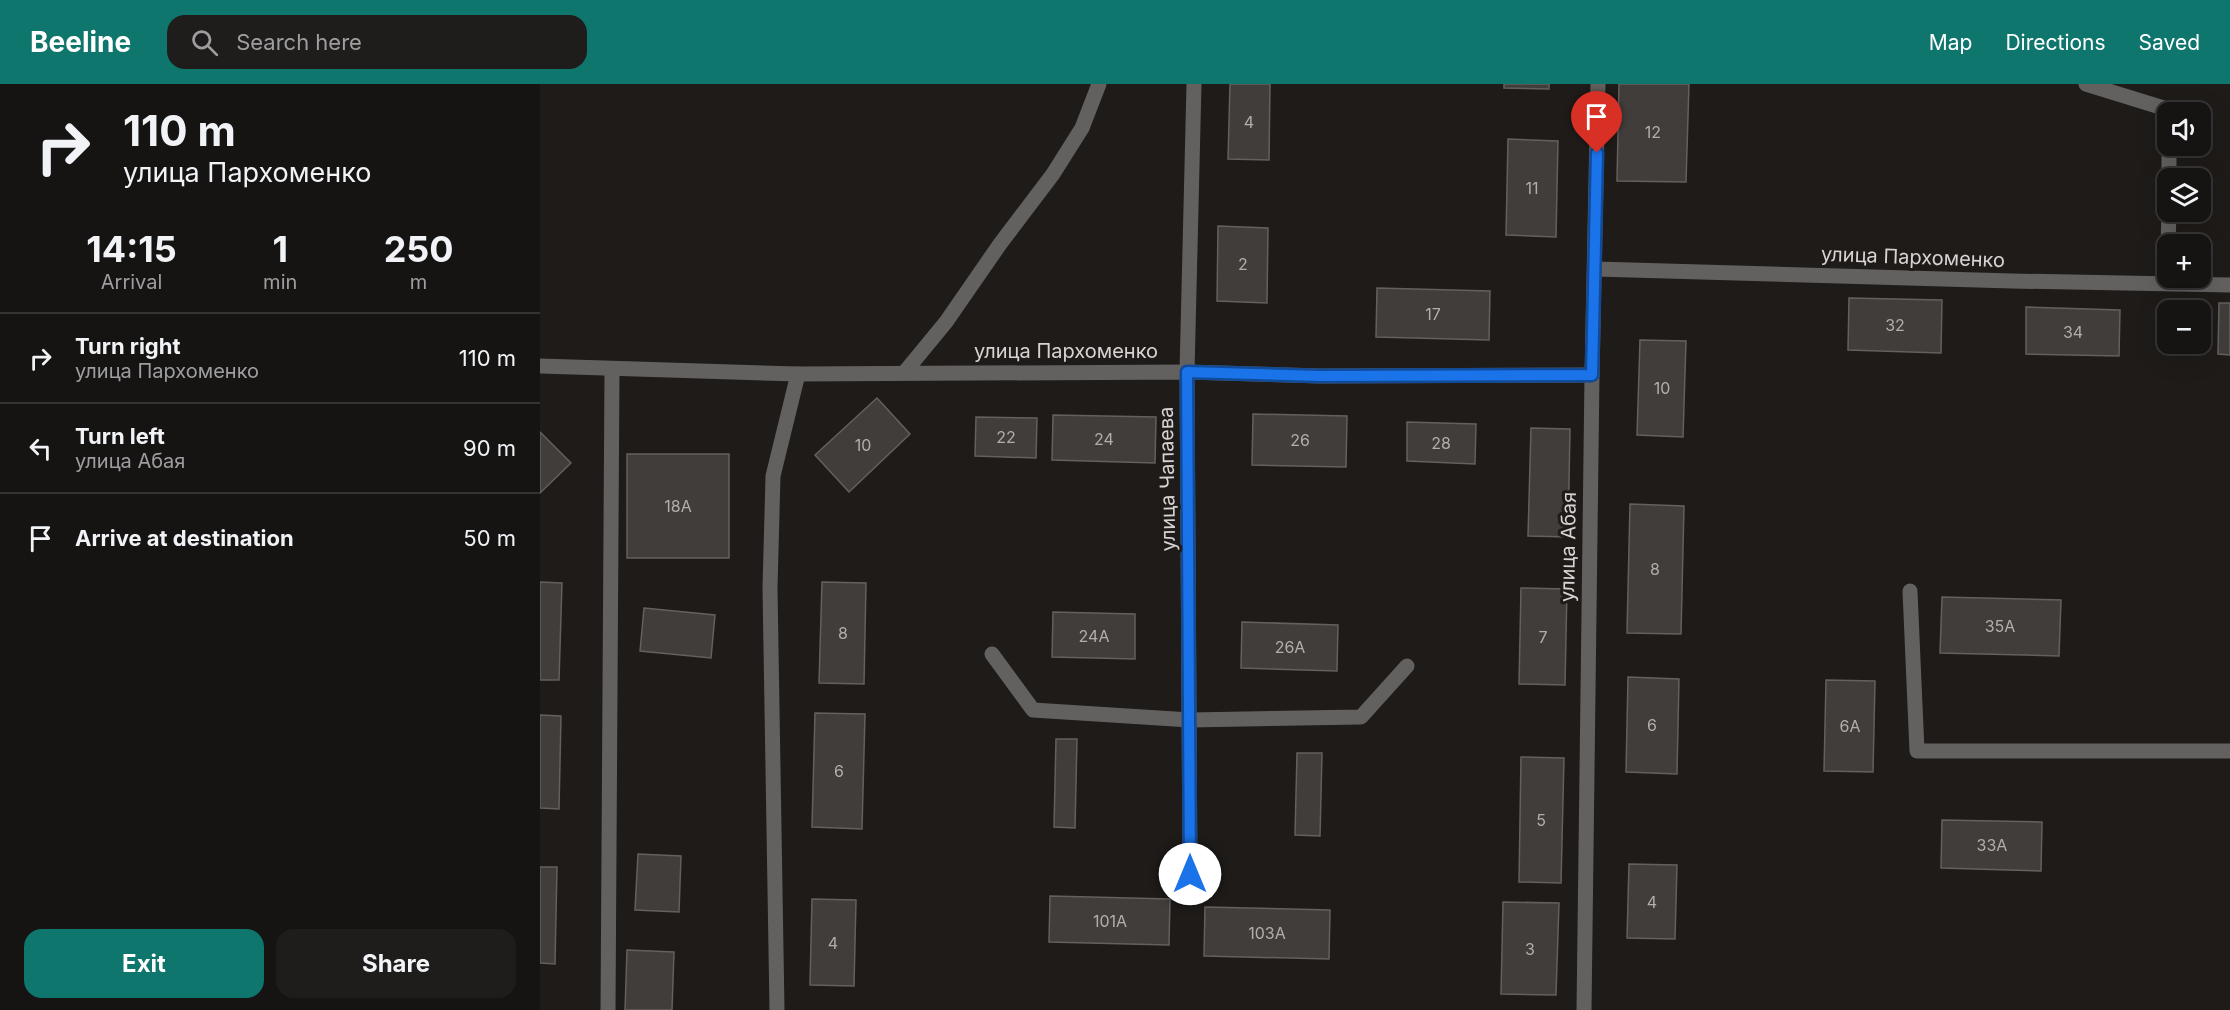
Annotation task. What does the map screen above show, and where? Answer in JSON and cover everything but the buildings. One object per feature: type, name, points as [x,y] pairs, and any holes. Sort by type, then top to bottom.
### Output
[{"type":"street","points":[[904,373],[946,322],[1000,244],[1053,174],[1082,128],[1099,84]]},
{"type":"street","name":"улица Чапаева","points":[[1190,874],[1187,372],[1194,84]]},
{"type":"street","name":"улица Абая","points":[[1584,1010],[1598,84]]},
{"type":"street","points":[[2086,84],[2157,106]]},
{"type":"street","name":"улица Пархоменко","points":[[1596,269],[2157,281]]},
{"type":"street","name":"улица Пархоменко","points":[[2211,284],[2230,285]]},
{"type":"street","name":"улица Пархоменко","points":[[540,366],[798,374],[1187,372],[1320,376],[1592,375]]},
{"type":"street","points":[[608,1010],[612,370]]},
{"type":"street","points":[[777,1010],[770,588],[773,476],[798,374]]},
{"type":"street","points":[[1910,591],[1917,751],[2230,751]]},
{"type":"street","points":[[992,654],[1034,710],[1190,720],[1361,717],[1407,666]]},
{"type":"route","points":[[1190,874],[1187,372],[1320,376],[1592,375],[1597,153]]}]
